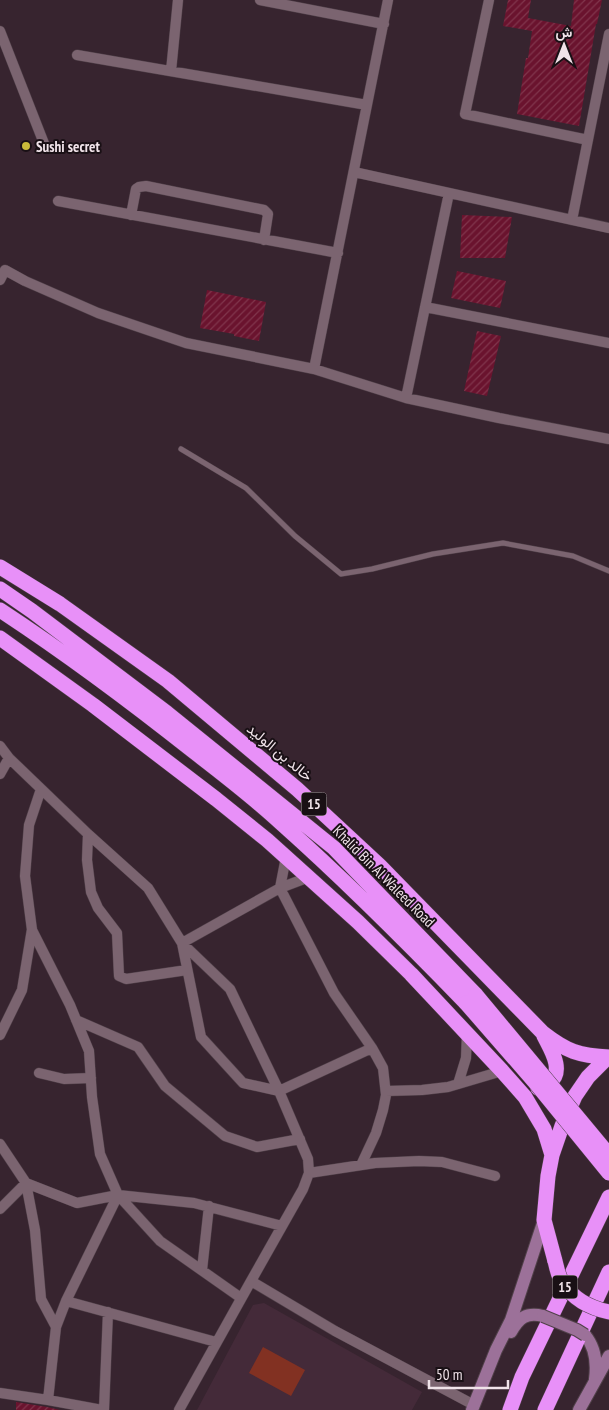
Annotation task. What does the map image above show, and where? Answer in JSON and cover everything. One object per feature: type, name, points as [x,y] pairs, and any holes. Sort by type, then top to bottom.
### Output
[{"type":"highway","name":"خالد بن الوليد","points":[[0,567],[60,604],[168,681],[298,789],[380,866],[543,1033],[559,1046],[578,1054],[609,1056]]},
{"type":"highway","name":"Khalid Bin Al Waleed Road","points":[[0,589],[167,713],[334,848],[609,1155]]},
{"type":"highway","name":"Khalid Bin Al Waleed Road","points":[[0,610],[104,682],[280,821],[471,999],[534,1081],[609,1173]]},
{"type":"highway","name":"خالد بن الوليد","points":[[0,638],[7,648],[93,705],[216,799],[310,877],[411,974],[525,1097],[544,1129],[552,1155]]},
{"type":"highway","name":"15","points":[[506,1076],[530,1088],[543,1088],[552,1081],[557,1065],[543,1033]]},
{"type":"highway","name":"خالد بن الوليد","points":[[609,1056],[588,1077],[575,1096],[562,1126],[552,1155],[544,1220],[554,1261],[562,1282],[577,1300],[598,1310],[609,1312]]},
{"type":"highway","name":"15","points":[[510,1410],[522,1377],[609,1197]]},
{"type":"highway","name":"15","points":[[545,1410],[609,1272]]},
{"type":"main road","points":[[473,1407],[496,1350],[511,1320],[544,1220]]},
{"type":"main road","points":[[496,1350],[502,1345],[520,1319],[531,1315],[543,1316],[585,1335],[594,1353],[596,1368],[594,1383]]},
{"type":"main road","points":[[580,1410],[609,1356]]},
{"type":"street","points":[[170,71],[178,0]]},
{"type":"street","points":[[260,0],[384,24]]},
{"type":"street","points":[[314,369],[388,0]]},
{"type":"street","points":[[489,0],[465,114],[588,140]]},
{"type":"street","points":[[0,31],[45,146]]},
{"type":"street","points":[[572,220],[609,34]]},
{"type":"street","points":[[77,55],[367,104]]},
{"type":"street","points":[[354,172],[609,228]]},
{"type":"street","points":[[131,215],[136,189],[146,186],[264,210],[268,214],[264,240]]},
{"type":"street","points":[[406,398],[449,193]]},
{"type":"street","points":[[58,201],[338,253]]},
{"type":"street","points":[[0,280],[6,270],[25,281],[98,313],[186,343],[314,369],[406,398],[609,439]]},
{"type":"street","points":[[425,306],[609,343]]},
{"type":"street","points":[[0,746],[9,758],[41,789],[148,888],[182,943],[230,990],[279,1091],[308,1159],[309,1173],[303,1189],[179,1410]]},
{"type":"street","points":[[0,774],[9,758]]},
{"type":"street","points":[[0,1035],[22,990],[32,929],[25,876],[29,825],[41,789]]},
{"type":"street","points":[[88,834],[87,860],[91,892],[98,908],[117,933],[120,976],[126,979],[187,970]]},
{"type":"street","points":[[286,857],[280,888],[334,993],[372,1048],[383,1068],[386,1091],[383,1110],[376,1133],[361,1165]]},
{"type":"street","points":[[182,943],[280,888],[310,877]]},
{"type":"street","points":[[32,929],[89,1051],[92,1097],[100,1154],[118,1195],[160,1241],[242,1298]]},
{"type":"street","points":[[182,943],[201,1036],[243,1083],[279,1091],[372,1048]]},
{"type":"street","points":[[76,1020],[138,1047],[165,1086],[225,1136],[257,1147],[300,1139]]},
{"type":"street","points":[[458,1084],[466,1058],[467,1033]]},
{"type":"street","points":[[39,1073],[64,1079],[91,1078]]},
{"type":"street","points":[[386,1091],[448,1087],[506,1076]]},
{"type":"street","points":[[0,1144],[26,1183],[36,1230],[41,1299],[56,1327]]},
{"type":"street","points":[[309,1173],[361,1165],[419,1161],[442,1162],[495,1176]]},
{"type":"street","points":[[26,1183],[77,1203],[118,1195],[194,1203],[282,1226]]},
{"type":"street","points":[[0,1209],[26,1183]]},
{"type":"street","points":[[48,1400],[56,1327],[66,1301],[118,1195]]},
{"type":"street","points":[[202,1270],[208,1206]]},
{"type":"street","points":[[251,1281],[335,1331],[473,1407]]},
{"type":"street","points":[[66,1301],[216,1342]]},
{"type":"street","points":[[0,1392],[48,1400],[68,1407],[103,1410],[108,1312]]},
{"type":"lane","points":[[181,449],[246,488],[295,536],[341,574],[372,569],[433,554],[504,543],[573,556],[609,571]]},
{"type":"shaded area","points":[[264,1303],[422,1392],[412,1410],[197,1410],[253,1305]]},
{"type":"shaded area","points":[[263,1347],[305,1370],[291,1396],[249,1373]]},
{"type":"building","points":[[508,0],[531,0],[528,18],[571,26],[574,0],[602,0],[596,24],[579,126],[517,114],[532,31],[503,26]]},
{"type":"building","points":[[462,215],[512,217],[505,258],[460,258]]},
{"type":"building","points":[[457,271],[506,281],[500,308],[451,298]]},
{"type":"building","points":[[207,290],[266,302],[259,341],[200,328]]},
{"type":"building","points":[[477,331],[501,336],[487,396],[464,391]]},
{"type":"building","points":[[16,1402],[47,1407],[60,1410],[16,1410]]},
{"type":"place","name":"Sushi secret","points":[[26,146]]}]
